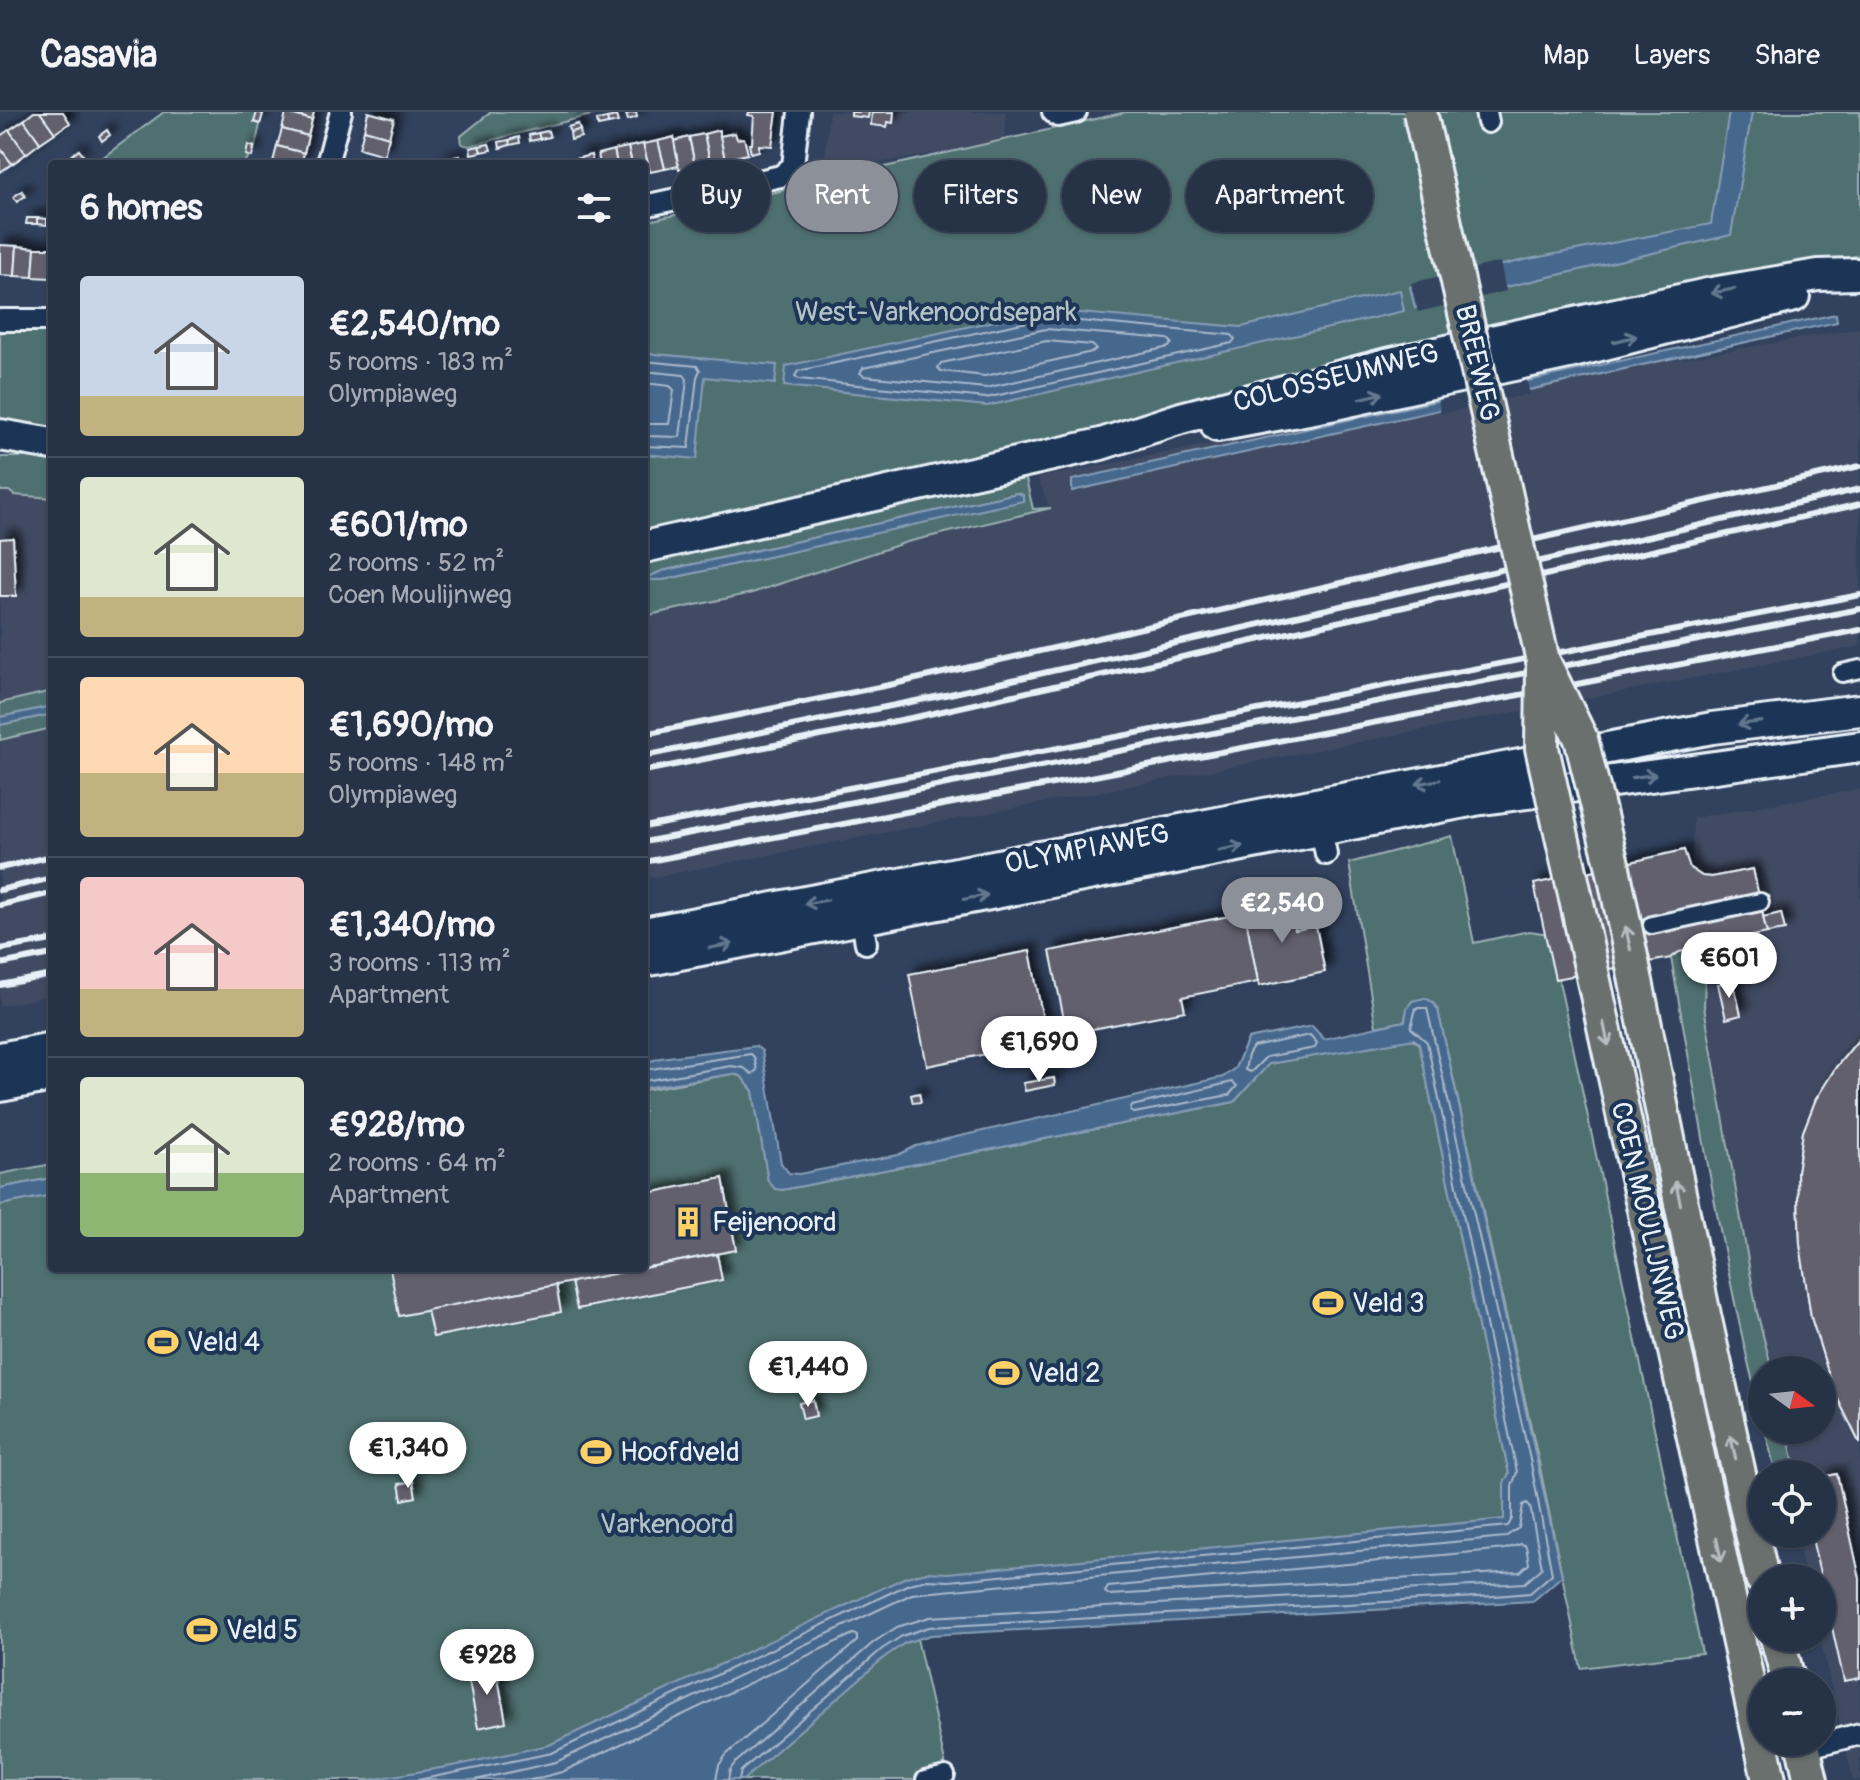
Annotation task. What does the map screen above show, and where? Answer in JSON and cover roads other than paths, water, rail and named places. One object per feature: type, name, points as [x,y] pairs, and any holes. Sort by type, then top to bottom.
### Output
[{"type":"main road","name":"BREEWEG","points":[[1420,112],[1533,615]]},
{"type":"main road","name":"COLOSSEUMWEG","points":[[648,546],[1101,444],[1145,440],[1330,405],[1573,352],[1779,301],[1858,273]]},
{"type":"main road","points":[[0,435],[44,444]]},
{"type":"main road","points":[[0,449],[44,444]]},
{"type":"main road","name":"COEN MOULIJNWEG","points":[[1533,615],[1543,661],[1542,748],[1769,1780]]},
{"type":"main road","name":"COEN MOULIJNWEG","points":[[1543,661],[1581,739],[1613,868],[1695,1276],[1759,1564]]},
{"type":"main road","name":"OLYMPIAWEG","points":[[1321,830],[1712,728],[1860,710]]},
{"type":"main road","points":[[1712,728],[1718,765]]},
{"type":"main road","name":"OLYMPIAWEG","points":[[648,960],[1511,794],[1860,747]]},
{"type":"main road","name":"OLYMPIAWEG","points":[[648,933],[861,919]]},
{"type":"main road","points":[[0,1058],[48,1049]]},
{"type":"main road","points":[[0,1086],[48,1077]]},
{"type":"main road","points":[[1806,1756],[1811,1780]]},
{"type":"street","points":[[328,160],[341,112]]},
{"type":"street","points":[[648,205],[781,176],[793,166],[799,112]]},
{"type":"street","points":[[0,320],[48,320]]},
{"type":"street","points":[[1842,673],[1860,669]]},
{"type":"street","points":[[1652,925],[1760,902]]},
{"type":"street","points":[[1836,1739],[1860,1734]]},
{"type":"street","points":[[925,1780],[946,1775]]},
{"type":"water","points":[[1729,112],[1752,112],[1731,235],[1415,308],[1410,287],[1524,260],[1711,224]]},
{"type":"water","points":[[1400,290],[1404,311],[987,406],[784,386],[786,366],[1045,310],[1241,327]]},
{"type":"water","points":[[1836,314],[1837,322],[1072,491],[1072,480]]},
{"type":"water","points":[[648,353],[777,365],[775,384],[705,377],[697,459],[648,454]]},
{"type":"water","points":[[1017,493],[1023,495],[1023,501],[663,580],[648,580],[648,577],[662,571]]},
{"type":"water","points":[[48,707],[48,715],[0,725],[0,717]]},
{"type":"water","points":[[1425,998],[1433,1002],[1438,1010],[1562,1576],[1533,1601],[931,1635],[905,1643],[886,1656],[743,1780],[369,1780],[549,1745],[906,1577],[927,1572],[948,1573],[1504,1519],[1504,1483],[1509,1474],[1419,1043],[1414,1039],[1269,1064],[1234,1102],[782,1190],[775,1189],[768,1181],[753,1091],[741,1076],[732,1074],[648,1087],[648,1062],[756,1046],[762,1051],[781,1163],[789,1173],[799,1174],[898,1155],[916,1146],[1223,1077],[1235,1068],[1248,1039],[1312,1026],[1324,1039],[1405,1021],[1407,1008],[1412,1001]]},
{"type":"water","points":[[48,1179],[48,1196],[0,1205],[0,1188]]},
{"type":"railway","points":[[648,733],[894,684],[1860,466]]},
{"type":"railway","points":[[648,755],[950,694],[1860,489]]},
{"type":"railway","points":[[648,770],[916,717],[1860,504]]},
{"type":"railway","points":[[648,826],[1860,595]]},
{"type":"railway","points":[[648,841],[1860,609]]},
{"type":"railway","points":[[648,861],[1860,630]]},
{"type":"railway","points":[[0,868],[48,857]]},
{"type":"railway","points":[[0,890],[48,879]]},
{"type":"railway","points":[[0,905],[48,894]]},
{"type":"railway","points":[[0,949],[48,941]]},
{"type":"railway","points":[[0,964],[48,955]]},
{"type":"railway","points":[[0,985],[48,976]]},
{"type":"place","name":"Feijenoord","points":[[688,1222]]},
{"type":"place","name":"Veld 3","points":[[1328,1303]]},
{"type":"place","name":"Veld 4","points":[[163,1342]]},
{"type":"place","name":"Veld 2","points":[[1004,1373]]},
{"type":"place","name":"Hoofdveld","points":[[596,1452]]},
{"type":"place","name":"Veld 5","points":[[202,1630]]},
{"type":"park label","name":"West-Varkenoordsepark","points":[[936,312]]},
{"type":"park label","name":"Varkenoord","points":[[667,1524]]}]
